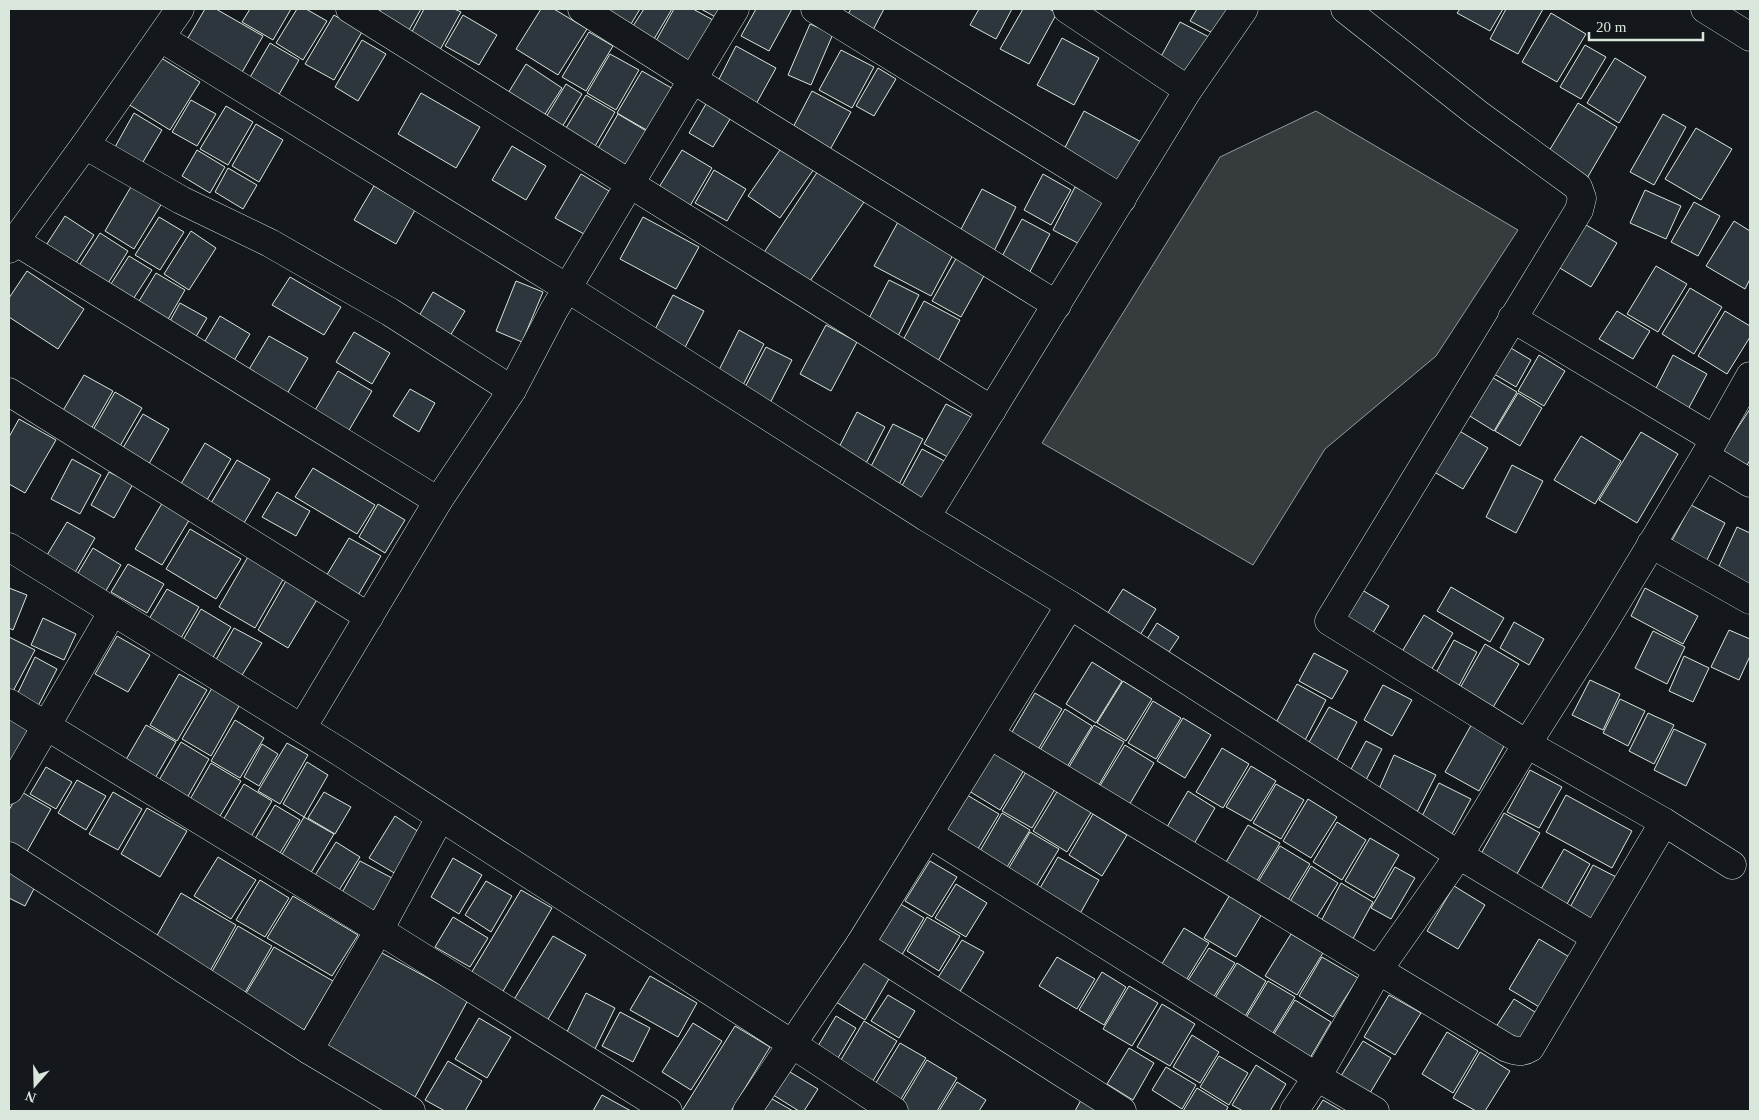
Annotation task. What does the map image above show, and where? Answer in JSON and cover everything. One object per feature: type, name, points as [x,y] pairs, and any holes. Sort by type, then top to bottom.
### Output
[{"type":"street","points":[[180,9],[12,245],[438,501]]},
{"type":"street","points":[[350,9],[992,410]]},
{"type":"street","points":[[582,9],[1057,305]]},
{"type":"street","points":[[302,728],[438,501],[512,390],[567,288],[734,9]]},
{"type":"street","points":[[815,9],[1122,199]]},
{"type":"street","points":[[1067,9],[1188,90]]},
{"type":"street","points":[[926,517],[1188,90],[1244,9]]},
{"type":"street","points":[[1345,9],[1478,114],[1578,187],[1582,198],[1579,210],[1329,622],[1527,744],[1664,822],[1732,865]]},
{"type":"street","points":[[1706,9],[1750,37]]},
{"type":"street","points":[[161,38],[567,288],[926,517],[1070,605],[1460,855],[1595,937]]},
{"type":"street","points":[[85,144],[181,200],[278,248],[390,312],[512,390]]},
{"type":"street","points":[[1512,318],[1710,448],[1750,483]]},
{"type":"street","points":[[1294,1111],[1317,1077],[1379,970],[1460,855],[1710,448],[1750,376]]},
{"type":"street","points":[[9,392],[369,617]]},
{"type":"street","points":[[1650,544],[1750,600]]},
{"type":"street","points":[[9,547],[302,728],[894,1111]]},
{"type":"street","points":[[747,1111],[860,944],[1070,605]]},
{"type":"street","points":[[9,790],[45,725],[113,611]]},
{"type":"street","points":[[9,703],[379,930],[668,1111]]},
{"type":"street","points":[[990,735],[1507,1048],[1516,1051],[1525,1051],[1530,1048],[1664,822]]},
{"type":"street","points":[[310,1050],[379,930],[440,818]]},
{"type":"street","points":[[929,834],[1317,1077],[1375,1111]]},
{"type":"street","points":[[9,856],[310,1050],[411,1111]]},
{"type":"street","points":[[860,944],[1122,1111]]},
{"type":"shaded area","points":[[1316,111],[1518,230],[1436,356],[1325,449],[1253,565],[1042,443],[1220,157]]},
{"type":"building","points":[[205,9],[216,9],[263,36],[237,81],[182,48]]},
{"type":"building","points":[[250,9],[291,9],[273,40],[242,22]]},
{"type":"building","points":[[297,9],[306,9],[327,21],[303,60],[276,43]]},
{"type":"building","points":[[381,9],[421,9],[404,39],[374,22]]},
{"type":"building","points":[[424,9],[454,9],[461,12],[436,57],[407,41]]},
{"type":"building","points":[[541,9],[554,9],[587,29],[558,75],[516,49]]},
{"type":"building","points":[[599,9],[640,9],[628,29]]},
{"type":"building","points":[[644,9],[672,9],[654,39],[633,26]]},
{"type":"building","points":[[674,9],[693,9],[713,20],[685,67],[652,48]]},
{"type":"building","points":[[701,9],[725,9],[719,19]]},
{"type":"building","points":[[756,9],[792,9],[769,51],[741,36]]},
{"type":"building","points":[[851,9],[884,9],[873,30],[847,16]]},
{"type":"building","points":[[979,9],[1012,9],[996,39],[970,25]]},
{"type":"building","points":[[1023,9],[1049,9],[1057,13],[1029,64],[1000,49]]},
{"type":"building","points":[[1197,9],[1235,9],[1220,37],[1190,21]]},
{"type":"building","points":[[1460,9],[1503,9],[1490,31],[1457,13]]},
{"type":"building","points":[[1506,9],[1543,9],[1518,54],[1490,39]]},
{"type":"building","points":[[1551,13],[1586,34],[1557,82],[1522,62]]},
{"type":"building","points":[[334,15],[362,32],[334,80],[305,64]]},
{"type":"building","points":[[463,15],[497,35],[479,65],[445,46]]},
{"type":"building","points":[[1180,22],[1209,37],[1187,77],[1158,62]]},
{"type":"building","points":[[810,24],[833,34],[811,85],[788,75]]},
{"type":"building","points":[[589,32],[613,46],[586,91],[562,77]]},
{"type":"building","points":[[1062,38],[1099,58],[1074,105],[1037,85]]},
{"type":"building","points":[[362,40],[386,54],[358,101],[335,87]]},
{"type":"building","points":[[270,43],[299,60],[274,103],[245,86]]},
{"type":"building","points":[[1585,45],[1606,57],[1581,99],[1560,87]]},
{"type":"building","points":[[736,46],[776,68],[755,106],[716,85]]},
{"type":"building","points":[[841,50],[874,67],[852,108],[819,90]]},
{"type":"building","points":[[610,54],[639,70],[616,110],[587,93]]},
{"type":"building","points":[[158,56],[200,82],[170,130],[128,104]]},
{"type":"building","points":[[1615,58],[1646,77],[1619,123],[1587,103]]},
{"type":"building","points":[[526,64],[562,88],[538,125],[502,103]]},
{"type":"building","points":[[878,68],[896,79],[874,116],[856,106]]},
{"type":"building","points":[[642,71],[675,90],[650,132],[617,113]]},
{"type":"building","points":[[566,84],[582,94],[556,137],[540,127]]},
{"type":"building","points":[[812,91],[851,112],[827,155],[789,135]]},
{"type":"building","points":[[421,93],[480,127],[456,168],[398,134]]},
{"type":"building","points":[[586,95],[615,112],[590,155],[560,138]]},
{"type":"building","points":[[710,97],[735,111],[713,147],[689,133]]},
{"type":"building","points":[[191,100],[216,114],[197,146],[172,132]]},
{"type":"building","points":[[1578,103],[1617,127],[1586,180],[1546,156]]},
{"type":"building","points":[[226,106],[253,122],[228,165],[200,149]]},
{"type":"building","points":[[1084,111],[1145,144],[1122,187],[1061,155]]},
{"type":"building","points":[[134,113],[162,130],[137,172],[110,156]]},
{"type":"building","points":[[618,114],[648,132],[623,176],[593,157]]},
{"type":"building","points":[[1663,114],[1686,127],[1654,185],[1630,172]]},
{"type":"building","points":[[256,124],[283,140],[259,182],[232,166]]},
{"type":"building","points":[[1696,128],[1732,149],[1701,200],[1665,179]]},
{"type":"building","points":[[512,146],[546,166],[526,200],[492,180]]},
{"type":"building","points":[[782,147],[814,169],[780,218],[748,196]]},
{"type":"building","points":[[197,150],[225,167],[210,193],[182,176]]},
{"type":"building","points":[[682,150],[712,168],[687,211],[656,192]]},
{"type":"building","points":[[228,168],[257,185],[243,209],[215,192]]},
{"type":"building","points":[[714,170],[746,189],[727,221],[695,203]]},
{"type":"building","points":[[818,171],[864,202],[808,284],[763,254]]},
{"type":"building","points":[[581,174],[609,191],[584,234],[555,218]]},
{"type":"building","points":[[1043,174],[1071,190],[1051,225],[1024,210]]},
{"type":"building","points":[[132,185],[162,203],[134,249],[105,231]]},
{"type":"building","points":[[374,186],[415,210],[396,244],[354,220]]},
{"type":"building","points":[[1075,187],[1112,205],[1089,249],[1053,230]]},
{"type":"building","points":[[982,189],[1016,207],[994,251],[959,233]]},
{"type":"building","points":[[1645,190],[1681,206],[1666,239],[1630,223]]},
{"type":"building","points":[[1694,202],[1720,216],[1698,256],[1671,242]]},
{"type":"building","points":[[65,216],[94,235],[70,272],[41,253]]},
{"type":"building","points":[[159,217],[184,232],[160,270],[135,255]]},
{"type":"building","points":[[643,217],[699,247],[676,289],[620,259]]},
{"type":"building","points":[[1022,219],[1050,234],[1026,279],[998,264]]},
{"type":"building","points":[[1734,221],[1750,231],[1750,279],[1745,289],[1706,266]]},
{"type":"building","points":[[898,222],[954,253],[931,296],[874,266]]},
{"type":"building","points":[[1581,222],[1617,243],[1591,287],[1555,265]]},
{"type":"building","points":[[191,231],[216,248],[189,290],[164,274]]},
{"type":"building","points":[[100,233],[128,251],[102,293],[73,275]]},
{"type":"building","points":[[962,248],[990,265],[961,317],[932,301]]},
{"type":"building","points":[[129,256],[152,270],[132,301],[109,287]]},
{"type":"building","points":[[1656,266],[1687,284],[1658,332],[1627,314]]},
{"type":"building","points":[[27,271],[84,309],[58,349],[9,317],[9,298]]},
{"type":"building","points":[[156,273],[185,290],[163,328],[133,311]]},
{"type":"building","points":[[290,277],[341,307],[324,335],[272,305]]},
{"type":"building","points":[[889,280],[919,295],[896,340],[866,324]]},
{"type":"building","points":[[516,281],[543,292],[522,342],[496,331]]},
{"type":"building","points":[[1690,288],[1722,307],[1694,354],[1662,334]]},
{"type":"building","points":[[433,292],[465,311],[447,341],[415,323]]},
{"type":"building","points":[[673,295],[704,311],[681,355],[650,339]]},
{"type":"building","points":[[924,301],[960,320],[937,363],[901,344]]},
{"type":"building","points":[[180,303],[207,318],[191,345],[165,330]]},
{"type":"building","points":[[1617,311],[1650,331],[1633,359],[1599,339]]},
{"type":"building","points":[[1725,311],[1750,326],[1750,337],[1727,374],[1698,356]]},
{"type":"building","points":[[220,316],[250,334],[232,364],[202,346]]},
{"type":"building","points":[[826,325],[857,342],[831,391],[800,374]]},
{"type":"building","points":[[739,330],[764,344],[740,391],[715,378]]},
{"type":"building","points":[[354,332],[390,353],[372,384],[336,362]]},
{"type":"building","points":[[269,336],[308,358],[284,399],[245,376]]},
{"type":"building","points":[[1499,341],[1531,360],[1516,387],[1484,368]]},
{"type":"building","points":[[766,347],[792,360],[768,407],[742,393]]},
{"type":"building","points":[[1539,355],[1565,371],[1544,406],[1518,391]]},
{"type":"building","points":[[1673,355],[1707,374],[1686,413],[1652,396]]},
{"type":"building","points":[[338,371],[372,391],[345,437],[311,417]]},
{"type":"building","points":[[1483,372],[1517,392],[1494,431],[1460,410]]},
{"type":"building","points":[[84,375],[113,391],[87,436],[58,419]]},
{"type":"building","points":[[410,389],[435,403],[419,432],[393,416]]},
{"type":"building","points":[[115,392],[142,408],[116,453],[89,437]]},
{"type":"building","points":[[1518,393],[1542,408],[1520,446],[1495,431]]},
{"type":"building","points":[[946,404],[975,419],[953,460],[924,444]]},
{"type":"building","points":[[1750,409],[1750,460],[1743,472],[1719,456]]},
{"type":"building","points":[[857,412],[885,427],[863,469],[835,455]]},
{"type":"building","points":[[143,414],[169,429],[146,469],[120,453]]},
{"type":"building","points":[[19,419],[56,440],[25,493],[9,484],[9,437]]},
{"type":"building","points":[[893,424],[923,439],[895,492],[866,476]]},
{"type":"building","points":[[1451,426],[1488,448],[1463,489],[1426,467]]},
{"type":"building","points":[[1641,432],[1678,454],[1637,523],[1599,500]]},
{"type":"building","points":[[1581,436],[1621,461],[1595,504],[1554,480]]},
{"type":"building","points":[[205,443],[231,459],[204,505],[178,489]]},
{"type":"building","points":[[922,449],[948,463],[924,508],[897,495]]},
{"type":"building","points":[[72,459],[101,475],[80,514],[51,499]]},
{"type":"building","points":[[237,460],[270,479],[241,528],[208,508]]},
{"type":"building","points":[[1512,465],[1543,481],[1516,533],[1486,517]]},
{"type":"building","points":[[313,468],[375,505],[357,534],[295,497]]},
{"type":"building","points":[[109,472],[133,484],[114,518],[91,505]]},
{"type":"building","points":[[277,492],[310,511],[296,536],[262,517]]},
{"type":"building","points":[[164,500],[191,517],[162,565],[135,549]]},
{"type":"building","points":[[378,504],[405,520],[385,553],[359,537]]},
{"type":"building","points":[[1691,505],[1725,523],[1704,566],[1668,548]]},
{"type":"building","points":[[67,522],[95,538],[73,576],[44,560]]},
{"type":"building","points":[[1737,527],[1750,533],[1750,585],[1719,566]]},
{"type":"building","points":[[190,529],[241,559],[216,599],[166,569]]},
{"type":"building","points":[[349,538],[381,556],[357,597],[325,578]]},
{"type":"building","points":[[93,548],[121,565],[104,594],[75,578]]},
{"type":"building","points":[[249,555],[285,576],[255,628],[219,607]]},
{"type":"building","points":[[128,564],[164,584],[147,613],[111,592]]},
{"type":"building","points":[[287,579],[318,598],[288,648],[258,630]]},
{"type":"building","points":[[1357,587],[1389,606],[1368,641],[1335,622]]},
{"type":"building","points":[[1451,587],[1504,618],[1490,642],[1437,611]]},
{"type":"building","points":[[9,588],[27,595],[13,630],[9,628]]},
{"type":"building","points":[[1645,588],[1698,616],[1683,644],[1631,616]]},
{"type":"building","points":[[167,589],[199,607],[181,638],[149,619]]},
{"type":"building","points":[[1123,589],[1156,609],[1137,640],[1104,619]]},
{"type":"building","points":[[201,609],[231,627],[209,664],[179,647]]},
{"type":"building","points":[[1424,615],[1453,633],[1427,677],[1397,660]]},
{"type":"building","points":[[43,618],[76,634],[64,660],[31,645]]},
{"type":"building","points":[[1514,622],[1544,639],[1529,665],[1500,648]]},
{"type":"building","points":[[1157,623],[1179,637],[1165,658],[1144,644]]},
{"type":"building","points":[[234,628],[262,643],[239,680],[213,665]]},
{"type":"building","points":[[1729,630],[1750,639],[1750,656],[1739,680],[1711,667]]},
{"type":"building","points":[[1653,631],[1685,647],[1667,684],[1635,668]]},
{"type":"building","points":[[117,636],[150,655],[128,692],[95,674]]},
{"type":"building","points":[[9,637],[35,650],[11,695],[9,694]]},
{"type":"building","points":[[1454,640],[1477,652],[1455,693],[1432,680]]},
{"type":"building","points":[[1485,644],[1519,664],[1489,714],[1456,695]]},
{"type":"building","points":[[1314,653],[1348,671],[1332,699],[1299,681]]},
{"type":"building","points":[[1684,656],[1709,668],[1693,702],[1669,691]]},
{"type":"building","points":[[35,657],[57,669],[36,710],[15,699]]},
{"type":"building","points":[[1092,662],[1122,681],[1096,723],[1066,704]]},
{"type":"building","points":[[179,674],[207,690],[177,741],[150,725]]},
{"type":"building","points":[[1590,680],[1620,694],[1603,730],[1572,715]]},
{"type":"building","points":[[1123,681],[1152,699],[1126,741],[1097,723]]},
{"type":"building","points":[[215,683],[243,699],[211,756],[182,739]]},
{"type":"building","points":[[1297,684],[1326,700],[1303,744],[1273,728]]},
{"type":"building","points":[[1383,685],[1412,700],[1392,736],[1364,720]]},
{"type":"building","points":[[1035,693],[1062,709],[1036,753],[1009,737]]},
{"type":"building","points":[[1620,699],[1645,711],[1628,746],[1603,733]]},
{"type":"building","points":[[1153,701],[1181,718],[1156,759],[1128,743]]},
{"type":"building","points":[[1329,707],[1357,722],[1337,760],[1308,744]]},
{"type":"building","points":[[1065,709],[1092,726],[1064,772],[1037,755]]},
{"type":"building","points":[[9,712],[31,724],[9,767]]},
{"type":"building","points":[[1648,713],[1674,725],[1654,764],[1629,751]]},
{"type":"building","points":[[1183,718],[1211,735],[1185,778],[1157,761]]},
{"type":"building","points":[[235,720],[264,738],[240,778],[211,761]]},
{"type":"building","points":[[1474,720],[1508,739],[1479,791],[1445,772]]},
{"type":"building","points":[[146,725],[176,742],[150,787],[120,770]]},
{"type":"building","points":[[1094,725],[1124,742],[1096,790],[1066,772]]},
{"type":"building","points":[[1674,729],[1706,744],[1686,786],[1654,770]]},
{"type":"building","points":[[1366,741],[1382,749],[1366,780],[1350,771]]},
{"type":"building","points":[[181,742],[209,759],[183,805],[154,789]]},
{"type":"building","points":[[287,743],[308,755],[280,804],[258,791]]},
{"type":"building","points":[[262,744],[278,754],[259,786],[244,777]]},
{"type":"building","points":[[1125,745],[1154,763],[1128,807],[1098,789]]},
{"type":"building","points":[[997,746],[1027,765],[1000,810],[969,791]]},
{"type":"building","points":[[1222,748],[1249,764],[1223,808],[1196,792]]},
{"type":"building","points":[[1394,755],[1436,775],[1413,820],[1375,798]]},
{"type":"building","points":[[307,762],[328,775],[304,817],[283,804]]},
{"type":"building","points":[[211,763],[241,781],[214,826],[185,808]]},
{"type":"building","points":[[1251,766],[1276,781],[1251,821],[1226,807]]},
{"type":"building","points":[[46,767],[72,782],[56,809],[30,794]]},
{"type":"building","points":[[1029,767],[1058,784],[1032,828],[1002,811]]},
{"type":"building","points":[[1530,770],[1562,787],[1539,828],[1507,812]]},
{"type":"building","points":[[77,780],[106,796],[86,830],[58,813]]},
{"type":"building","points":[[1439,783],[1471,799],[1451,836],[1420,820]]},
{"type":"building","points":[[244,784],[272,801],[246,845],[218,829]]},
{"type":"building","points":[[1276,784],[1304,800],[1281,839],[1253,823]]},
{"type":"building","points":[[1061,785],[1095,806],[1067,852],[1033,831]]},
{"type":"building","points":[[20,791],[51,809],[25,855],[9,845],[9,810]]},
{"type":"building","points":[[1188,791],[1215,808],[1191,849],[1164,832]]},
{"type":"building","points":[[113,792],[142,809],[118,850],[89,834]]},
{"type":"building","points":[[324,792],[351,807],[335,834],[308,818]]},
{"type":"building","points":[[967,795],[999,814],[973,857],[941,838]]},
{"type":"building","points":[[1566,795],[1632,831],[1612,868],[1546,832]]},
{"type":"building","points":[[1308,799],[1337,817],[1311,858],[1283,841]]},
{"type":"building","points":[[275,805],[300,820],[274,863],[249,849]]},
{"type":"building","points":[[147,808],[187,831],[160,877],[121,854]]},
{"type":"building","points":[[1002,813],[1030,830],[1004,872],[977,856]]},
{"type":"building","points":[[1504,813],[1540,833],[1513,881],[1477,861]]},
{"type":"building","points":[[1093,814],[1127,835],[1102,876],[1069,855]]},
{"type":"building","points":[[395,816],[422,834],[396,874],[369,858]]},
{"type":"building","points":[[304,817],[334,834],[306,881],[277,863]]},
{"type":"building","points":[[1337,822],[1366,840],[1342,880],[1313,862]]},
{"type":"building","points":[[1248,825],[1280,843],[1253,887],[1222,869]]},
{"type":"building","points":[[1030,832],[1059,849],[1034,890],[1006,873]]},
{"type":"building","points":[[1370,838],[1399,855],[1374,898],[1345,881]]},
{"type":"building","points":[[336,842],[360,857],[336,895],[312,880]]},
{"type":"building","points":[[1280,846],[1310,864],[1285,905],[1255,887]]},
{"type":"building","points":[[1564,849],[1590,864],[1563,911],[1537,896]]},
{"type":"building","points":[[218,857],[256,880],[231,919],[194,896]]},
{"type":"building","points":[[1058,857],[1099,880],[1077,919],[1036,895]]},
{"type":"building","points":[[453,858],[482,875],[459,914],[431,897]]},
{"type":"building","points":[[360,861],[392,878],[368,920],[336,903]]},
{"type":"building","points":[[930,861],[957,877],[932,917],[905,901]]},
{"type":"building","points":[[1593,865],[1624,881],[1598,927],[1568,911]]},
{"type":"building","points":[[1311,866],[1338,883],[1311,926],[1285,910]]},
{"type":"building","points":[[1395,867],[1415,878],[1391,919],[1371,908]]},
{"type":"building","points":[[9,868],[37,883],[25,906],[9,898]]},
{"type":"building","points":[[260,880],[289,898],[265,937],[236,920]]},
{"type":"building","points":[[486,881],[512,896],[491,932],[465,915]]},
{"type":"building","points":[[1341,883],[1373,902],[1349,946],[1318,927]]},
{"type":"building","points":[[956,884],[987,903],[966,937],[935,918]]},
{"type":"building","points":[[1454,886],[1485,905],[1458,949],[1427,931]]},
{"type":"building","points":[[521,890],[552,908],[499,998],[467,980]]},
{"type":"building","points":[[181,893],[236,925],[210,971],[155,939]]},
{"type":"building","points":[[1231,893],[1263,912],[1236,957],[1204,938]]},
{"type":"building","points":[[293,896],[358,935],[332,976],[267,938]]},
{"type":"building","points":[[897,902],[924,918],[900,958],[872,941]]},
{"type":"building","points":[[453,917],[488,938],[470,967],[435,947]]},
{"type":"building","points":[[927,917],[960,936],[939,971],[907,951]]},
{"type":"building","points":[[238,926],[272,946],[243,996],[210,975]]},
{"type":"building","points":[[1184,928],[1209,943],[1185,982],[1160,967]]},
{"type":"building","points":[[1291,934],[1323,953],[1297,995],[1265,976]]},
{"type":"building","points":[[553,936],[586,955],[544,1026],[510,1006]]},
{"type":"building","points":[[1539,939],[1576,961],[1546,1011],[1509,989]]},
{"type":"building","points":[[962,940],[984,952],[956,998],[934,984]]},
{"type":"building","points":[[274,947],[333,981],[304,1030],[245,995]]},
{"type":"building","points":[[373,948],[468,1000],[415,1097],[320,1046]]},
{"type":"building","points":[[1209,948],[1235,963],[1213,998],[1187,982]]},
{"type":"building","points":[[1057,957],[1095,979],[1077,1009],[1039,986]]},
{"type":"building","points":[[1322,957],[1358,978],[1333,1017],[1299,996]]},
{"type":"building","points":[[862,960],[890,977],[865,1020],[836,1002]]},
{"type":"building","points":[[1237,963],[1266,981],[1240,1025],[1210,1006]]},
{"type":"building","points":[[1102,972],[1126,987],[1104,1025],[1079,1010]]},
{"type":"building","points":[[650,976],[697,1003],[678,1037],[630,1010]]},
{"type":"building","points":[[1268,981],[1295,997],[1268,1041],[1241,1026]]},
{"type":"building","points":[[1129,986],[1158,1003],[1132,1046],[1103,1029]]},
{"type":"building","points":[[586,993],[615,1008],[592,1055],[563,1040]]},
{"type":"building","points":[[888,995],[915,1011],[899,1038],[871,1021]]},
{"type":"building","points":[[1389,995],[1421,1013],[1395,1055],[1364,1037]]},
{"type":"building","points":[[1514,999],[1543,1017],[1522,1051],[1492,1033]]},
{"type":"building","points":[[1295,1000],[1331,1022],[1306,1065],[1269,1042]]},
{"type":"building","points":[[1162,1004],[1195,1024],[1170,1066],[1137,1047]]},
{"type":"building","points":[[620,1012],[650,1028],[633,1062],[602,1046]]},
{"type":"building","points":[[836,1016],[856,1028],[838,1058],[818,1046]]},
{"type":"building","points":[[479,1018],[511,1037],[487,1078],[455,1059]]},
{"type":"building","points":[[864,1021],[897,1041],[868,1089],[835,1070]]},
{"type":"building","points":[[693,1023],[722,1041],[691,1090],[662,1072]]},
{"type":"building","points":[[735,1026],[770,1047],[731,1111],[682,1111]]},
{"type":"building","points":[[1447,1032],[1478,1051],[1453,1093],[1422,1074]]},
{"type":"building","points":[[1192,1035],[1219,1052],[1200,1083],[1173,1067]]},
{"type":"building","points":[[1363,1041],[1391,1058],[1370,1093],[1341,1076]]},
{"type":"building","points":[[900,1043],[926,1058],[896,1107],[871,1091]]},
{"type":"building","points":[[1129,1048],[1154,1063],[1133,1100],[1107,1084]]},
{"type":"building","points":[[1480,1052],[1510,1071],[1485,1111],[1476,1111],[1453,1098]]},
{"type":"building","points":[[1219,1056],[1248,1073],[1229,1105],[1200,1087]]},
{"type":"building","points":[[927,1060],[957,1078],[937,1111],[903,1111],[898,1108]]},
{"type":"building","points":[[448,1061],[482,1081],[465,1111],[445,1111],[425,1100]]},
{"type":"building","points":[[1256,1065],[1286,1084],[1270,1111],[1243,1111],[1232,1105]]},
{"type":"building","points":[[1166,1067],[1196,1085],[1182,1109],[1152,1090]]},
{"type":"building","points":[[785,1069],[818,1089],[804,1111],[799,1111],[770,1093]]},
{"type":"building","points":[[957,1082],[986,1100],[979,1111],[939,1111]]},
{"type":"building","points":[[1197,1088],[1228,1107],[1226,1111],[1183,1111]]},
{"type":"building","points":[[602,1095],[631,1111],[593,1111]]},
{"type":"building","points":[[767,1096],[793,1111],[758,1111]]},
{"type":"building","points":[[1081,1100],[1100,1111],[1075,1111]]},
{"type":"building","points":[[1323,1100],[1342,1111],[1316,1111]]}]
